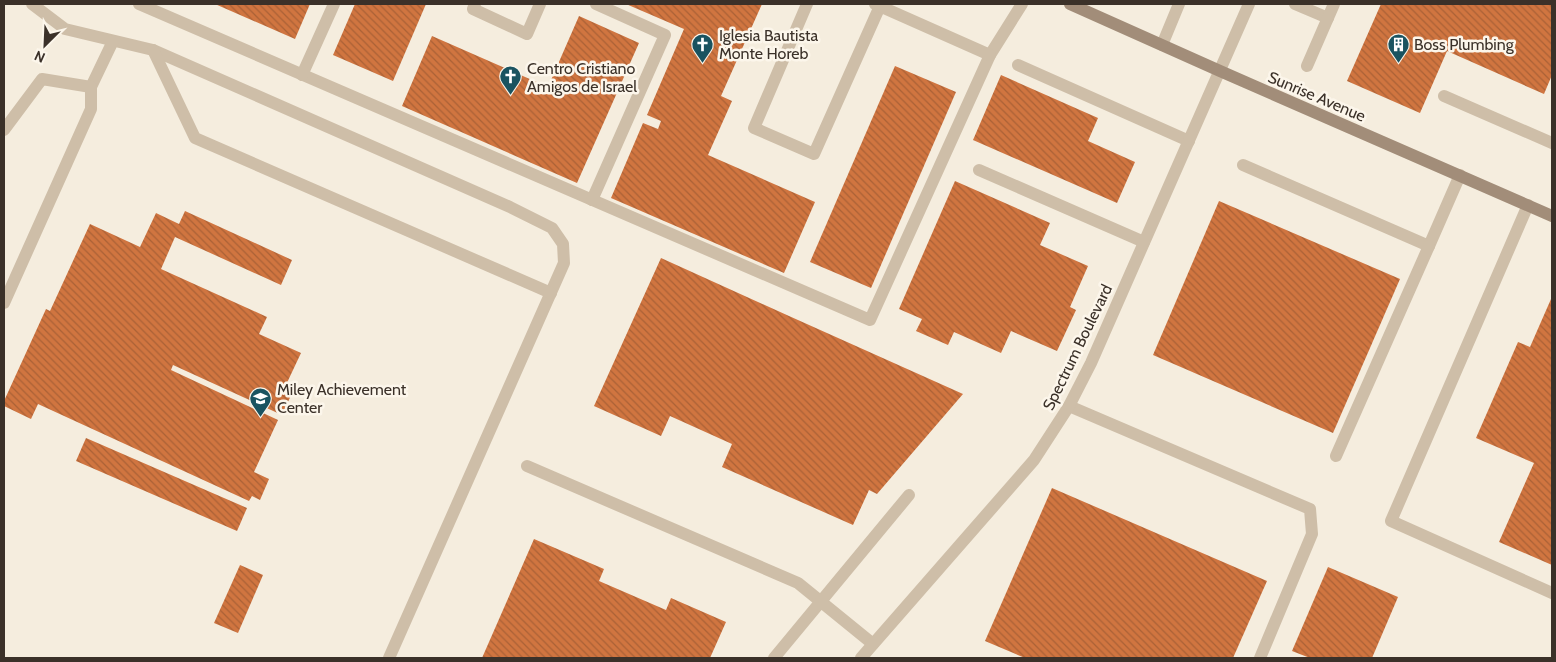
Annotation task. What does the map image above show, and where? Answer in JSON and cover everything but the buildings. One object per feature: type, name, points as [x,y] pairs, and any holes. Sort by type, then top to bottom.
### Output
[{"type":"street","points":[[32,4],[65,29],[153,50],[510,207],[552,228],[563,244],[564,263],[389,658]]},
{"type":"street","points":[[139,4],[870,320],[990,55],[1022,4]]},
{"type":"street","points":[[302,75],[334,4]]},
{"type":"street","points":[[475,4],[473,9],[527,34],[540,4]]},
{"type":"street","points":[[592,200],[665,35],[596,4]]},
{"type":"street","points":[[807,4],[754,128],[814,154],[878,5],[990,55]]},
{"type":"street","name":"Sunrise Avenue","points":[[1070,4],[1552,216]]},
{"type":"street","points":[[1162,45],[1179,4]]},
{"type":"street","name":"Spectrum Boulevard","points":[[861,658],[1034,460],[1069,406],[1091,363],[1249,4]]},
{"type":"street","points":[[1295,4],[1328,18]]},
{"type":"street","points":[[1307,66],[1334,4]]},
{"type":"street","points":[[4,303],[91,109],[91,87],[114,40]]},
{"type":"street","points":[[153,50],[195,138],[550,293]]},
{"type":"street","points":[[1018,65],[1189,141]]},
{"type":"street","points":[[4,130],[42,79],[91,87]]},
{"type":"street","points":[[1444,96],[1552,143]]},
{"type":"street","points":[[1243,164],[1429,246]]},
{"type":"street","points":[[980,170],[1144,242]]},
{"type":"street","points":[[1336,456],[1460,175]]},
{"type":"street","points":[[1528,205],[1391,521],[1552,593]]},
{"type":"street","points":[[1069,406],[1310,508],[1312,534],[1260,658]]},
{"type":"street","points":[[527,466],[798,583],[873,644]]},
{"type":"street","points":[[774,658],[909,495]]},
{"type":"place","name":"Iglesia Bautista Monte Horeb","points":[[703,63]]},
{"type":"place","name":"Boss Plumbing","points":[[1398,63]]},
{"type":"place","name":"Centro Cristiano Amigos de Israel","points":[[511,96]]},
{"type":"place","name":"Miley Achievement Center","points":[[261,417]]}]
